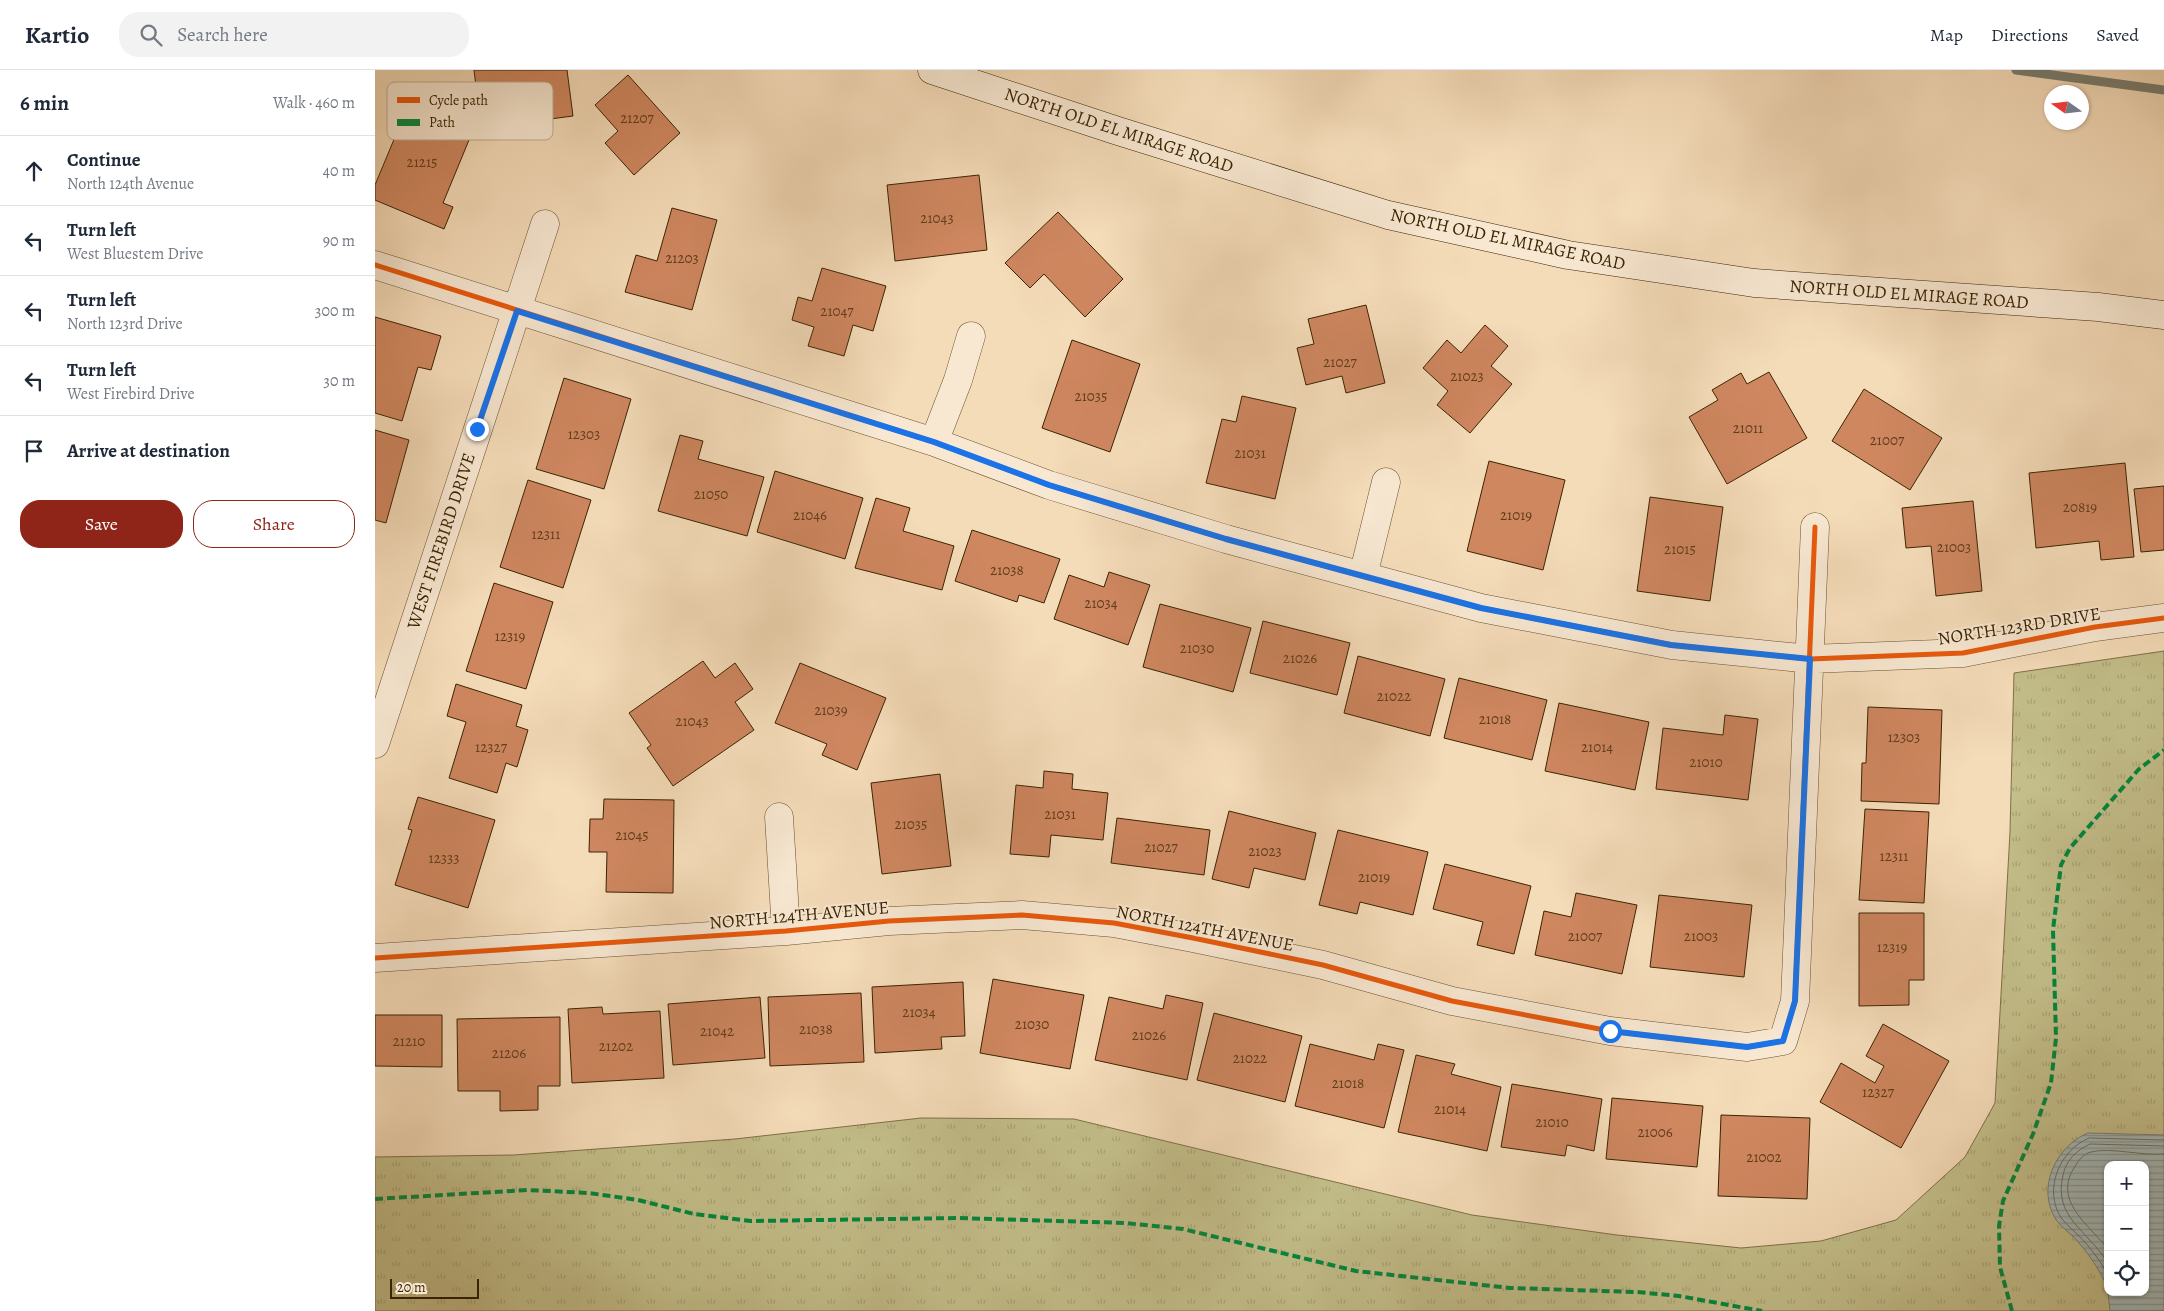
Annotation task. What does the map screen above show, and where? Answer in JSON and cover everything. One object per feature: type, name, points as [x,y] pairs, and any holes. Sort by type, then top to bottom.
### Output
[{"type":"street","name":"NORTH OLD EL MIRAGE ROAD","points":[[932,70],[1388,215],[1568,255],[1754,283],[2098,307],[2164,315]]},
{"type":"street","name":"WEST FIREBIRD DRIVE","points":[[375,744],[545,224]]},
{"type":"street","name":"NORTH 123RD DRIVE","points":[[375,265],[934,442],[1049,485],[1226,539],[1481,608],[1671,645],[1810,659],[1963,653],[2095,628],[2164,618]]},
{"type":"street","points":[[934,442],[958,380],[971,336]]},
{"type":"street","points":[[1363,576],[1386,482]]},
{"type":"street","points":[[1810,659],[1815,527]]},
{"type":"street","name":"NORTH 124TH AVENUE","points":[[375,958],[786,931],[889,921],[1022,915],[1114,923],[1323,965],[1452,1001],[1610,1031],[1747,1047],[1783,1041],[1795,1001],[1810,659]]},
{"type":"street","points":[[779,817],[786,931]]},
{"type":"green space","points":[[2164,651],[2164,1311],[375,1311],[375,1157],[514,1155],[735,1139],[921,1118],[1074,1119],[1472,1215],[1617,1235],[1741,1248],[1821,1241],[1896,1220],[1965,1157],[1995,1103],[2010,832],[2014,673]]},
{"type":"water","points":[[2088,1133],[2164,1135],[2164,1311],[2110,1311],[2108,1296],[2149,1296],[2149,1161],[2104,1161],[2104,1281],[2077,1240],[2057,1221],[2051,1209],[2048,1196],[2052,1170],[2058,1158],[2077,1139]]},
{"type":"building","points":[[474,70],[567,70],[573,116],[553,119],[553,82],[475,82]]},
{"type":"building","points":[[628,75],[680,133],[634,175],[605,143],[618,131],[595,105]]},
{"type":"building","points":[[394,140],[469,140],[443,203],[453,207],[444,229],[375,200],[375,185]]},
{"type":"building","points":[[979,175],[987,250],[895,261],[887,185]]},
{"type":"building","points":[[672,208],[717,220],[692,310],[625,292],[636,255],[657,261]]},
{"type":"building","points":[[1058,212],[1123,279],[1085,317],[1044,274],[1030,288],[1005,263]]},
{"type":"building","points":[[822,268],[886,286],[873,331],[853,325],[844,356],[808,346],[814,327],[792,320],[798,297],[812,301]]},
{"type":"building","points":[[1366,305],[1385,383],[1346,393],[1342,376],[1306,385],[1297,348],[1314,344],[1308,319]]},
{"type":"building","points":[[375,317],[441,336],[431,370],[418,367],[402,421],[375,413]]},
{"type":"building","points":[[1485,325],[1508,346],[1491,366],[1512,384],[1470,433],[1437,405],[1448,391],[1423,368],[1447,340],[1461,353]]},
{"type":"building","points":[[1072,340],[1140,364],[1110,452],[1042,428]]},
{"type":"building","points":[[1769,372],[1807,438],[1727,484],[1689,417],[1718,400],[1712,390],[1741,373],[1747,384]]},
{"type":"building","points":[[564,378],[631,399],[604,489],[536,469]]},
{"type":"building","points":[[1864,389],[1942,438],[1910,490],[1832,441]]},
{"type":"building","points":[[1242,396],[1296,408],[1275,499],[1206,483],[1222,419],[1236,422]]},
{"type":"building","points":[[375,430],[409,440],[386,523],[375,520]]},
{"type":"building","points":[[680,435],[703,441],[698,459],[764,477],[747,536],[658,511]]},
{"type":"building","points":[[1489,461],[1565,480],[1543,570],[1467,551]]},
{"type":"building","points":[[2125,463],[2134,557],[2101,560],[2099,541],[2036,548],[2029,473]]},
{"type":"building","points":[[775,471],[863,498],[845,559],[757,532]]},
{"type":"building","points":[[528,480],[591,500],[563,588],[500,567]]},
{"type":"building","points":[[2164,486],[2164,550],[2141,552],[2134,489]]},
{"type":"building","points":[[1650,497],[1723,507],[1710,601],[1637,591]]},
{"type":"building","points":[[876,498],[910,508],[903,531],[954,546],[942,590],[855,568]]},
{"type":"building","points":[[1973,501],[1982,591],[1936,596],[1931,546],[1906,548],[1902,508]]},
{"type":"building","points":[[972,530],[1060,559],[1044,603],[1019,595],[1017,602],[955,581]]},
{"type":"building","points":[[1109,572],[1150,585],[1128,645],[1054,619],[1069,575],[1104,587]]},
{"type":"building","points":[[494,583],[553,602],[526,689],[466,671]]},
{"type":"building","points":[[1160,604],[1251,628],[1233,692],[1143,667]]},
{"type":"building","points":[[1263,621],[1350,643],[1337,695],[1250,673]]},
{"type":"building","points":[[1358,656],[1445,679],[1430,736],[1344,713]]},
{"type":"building","points":[[703,661],[715,678],[735,663],[753,689],[735,702],[754,730],[673,786],[647,748],[651,745],[629,713]]},
{"type":"building","points":[[800,663],[886,698],[857,770],[822,755],[827,744],[775,723]]},
{"type":"building","points":[[1459,678],[1547,700],[1532,760],[1444,738]]},
{"type":"building","points":[[456,684],[522,705],[516,726],[528,730],[517,767],[506,763],[497,793],[449,778],[466,722],[447,716]]},
{"type":"building","points":[[1559,703],[1649,722],[1635,790],[1545,771]]},
{"type":"building","points":[[1868,707],[1942,710],[1939,804],[1861,801],[1862,763],[1866,763]]},
{"type":"building","points":[[1725,715],[1758,719],[1748,800],[1656,789],[1663,728],[1723,735]]},
{"type":"building","points":[[1044,771],[1073,774],[1072,789],[1108,793],[1103,840],[1051,835],[1049,857],[1010,854],[1016,785],[1043,788]]},
{"type":"building","points":[[940,774],[951,866],[882,874],[871,783]]},
{"type":"building","points":[[418,797],[495,820],[468,908],[395,885],[412,830],[408,829]]},
{"type":"building","points":[[604,799],[674,800],[673,893],[606,892],[607,852],[589,852],[590,819],[603,819]]},
{"type":"building","points":[[1865,809],[1929,812],[1924,903],[1859,900]]},
{"type":"building","points":[[1229,811],[1316,833],[1305,880],[1254,868],[1249,888],[1212,879]]},
{"type":"building","points":[[1117,818],[1210,830],[1204,875],[1111,863]]},
{"type":"building","points":[[1338,830],[1428,852],[1413,915],[1360,902],[1357,914],[1319,905]]},
{"type":"building","points":[[1445,864],[1531,886],[1514,954],[1477,945],[1483,922],[1433,909]]},
{"type":"building","points":[[1576,893],[1637,905],[1622,974],[1535,955],[1544,911],[1571,917]]},
{"type":"building","points":[[1659,895],[1752,905],[1744,977],[1650,967]]},
{"type":"building","points":[[1859,913],[1924,913],[1924,980],[1909,980],[1909,1005],[1859,1006]]},
{"type":"building","points":[[993,979],[1084,995],[1070,1069],[980,1053]]},
{"type":"building","points":[[963,982],[965,1036],[941,1037],[942,1049],[875,1053],[872,987]]},
{"type":"building","points":[[861,993],[864,1062],[770,1066],[768,997]]},
{"type":"building","points":[[1166,995],[1203,1003],[1187,1080],[1095,1060],[1109,997],[1163,1009]]},
{"type":"building","points":[[760,997],[765,1058],[673,1065],[668,1004]]},
{"type":"building","points":[[602,1007],[603,1014],[660,1011],[664,1078],[572,1083],[568,1009]]},
{"type":"building","points":[[1214,1013],[1302,1036],[1285,1102],[1197,1080]]},
{"type":"building","points":[[375,1015],[442,1015],[442,1067],[375,1066]]},
{"type":"building","points":[[560,1017],[560,1086],[538,1086],[538,1110],[500,1111],[500,1091],[458,1091],[457,1019]]},
{"type":"building","points":[[1883,1024],[1949,1061],[1901,1148],[1820,1102],[1841,1063],[1875,1083],[1884,1066],[1866,1056]]},
{"type":"building","points":[[1310,1044],[1374,1060],[1378,1044],[1404,1050],[1384,1128],[1295,1106]]},
{"type":"building","points":[[1416,1055],[1455,1064],[1451,1074],[1501,1087],[1487,1151],[1398,1132]]},
{"type":"building","points":[[1512,1084],[1602,1099],[1594,1151],[1567,1145],[1565,1156],[1501,1147]]},
{"type":"building","points":[[1612,1098],[1703,1106],[1697,1167],[1606,1159]]},
{"type":"building","points":[[1721,1115],[1810,1118],[1807,1199],[1718,1196]]},
{"type":"waterway","points":[[2016,70],[2164,90]]},
{"type":"marked path","points":[[2012,1311],[2000,1267],[1999,1226],[2003,1201],[2033,1134],[2051,1083],[2056,1038],[2053,930],[2061,865],[2070,848],[2139,769],[2164,750]]},
{"type":"marked path","points":[[375,1199],[528,1190],[589,1193],[638,1200],[694,1214],[751,1221],[958,1218],[1125,1223],[1183,1229],[1356,1271],[1510,1288],[1637,1292],[1679,1296],[1762,1311]]},
{"type":"cycle path","points":[[375,265],[934,442],[1049,485],[1226,539],[1481,608],[1672,645],[1810,659],[1963,653],[2095,627],[2164,618]]},
{"type":"cycle path","points":[[375,958],[786,931],[889,921],[1022,915],[1114,923],[1193,938],[1323,965],[1452,1001],[1610,1031],[1747,1047],[1783,1041],[1795,1001],[1815,527]]},
{"type":"route","points":[[477,429],[517,311],[934,442],[1049,485],[1226,539],[1481,608],[1671,645],[1765,656],[1810,659],[1795,1001],[1783,1041],[1747,1047],[1610,1031]]}]
